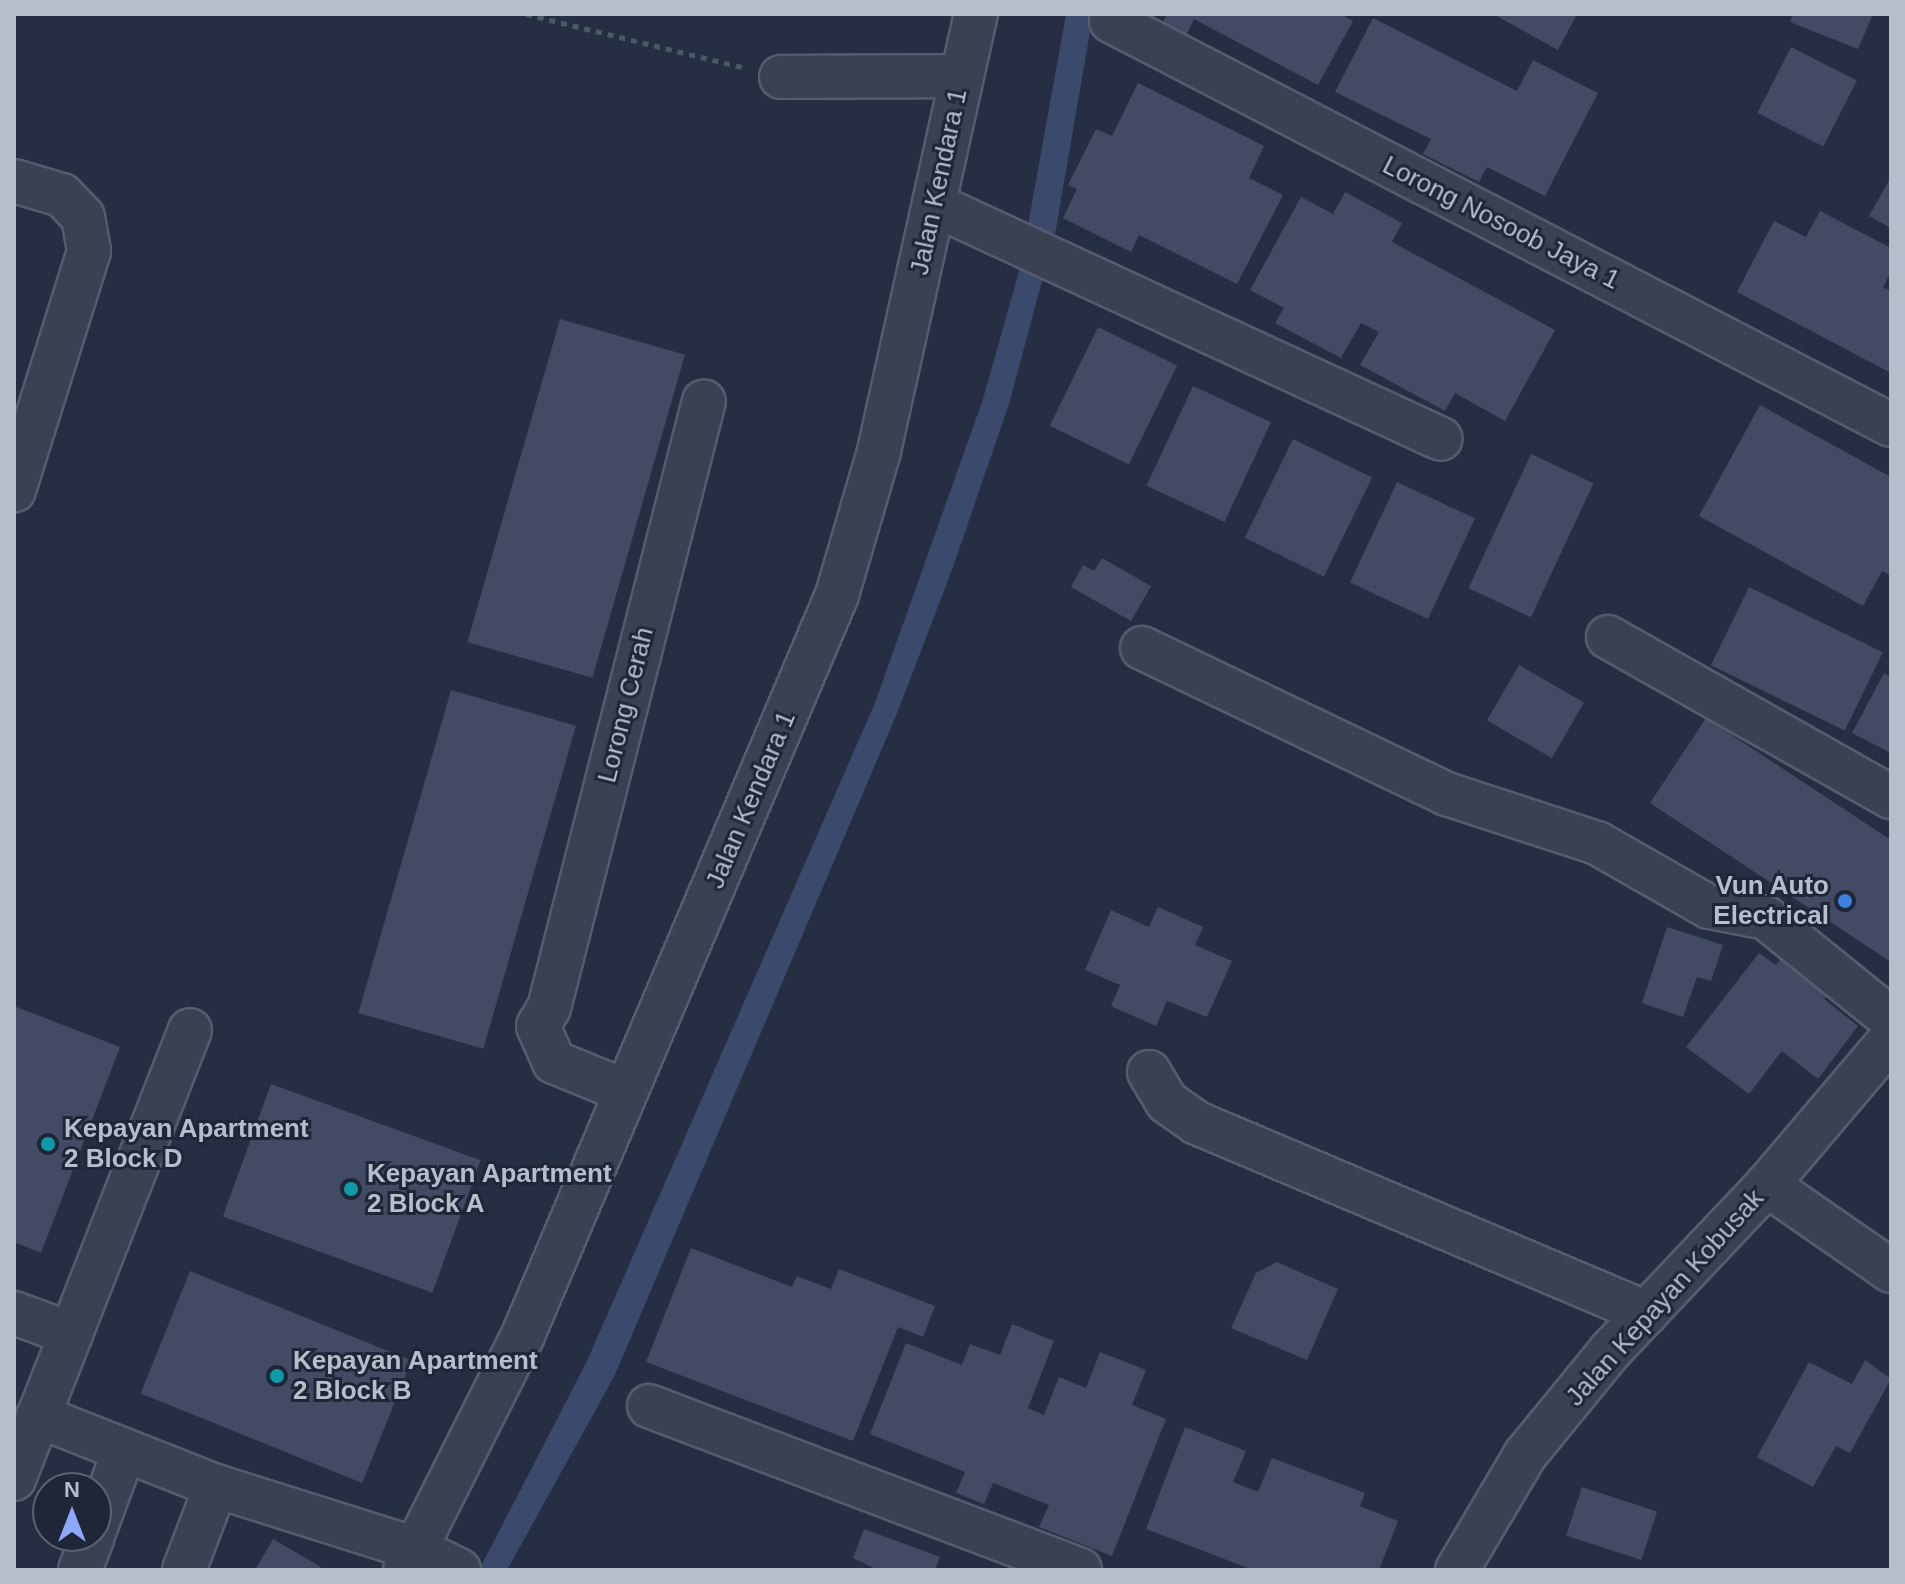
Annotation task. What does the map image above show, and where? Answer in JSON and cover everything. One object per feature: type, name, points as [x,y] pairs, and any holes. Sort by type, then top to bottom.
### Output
[{"type":"street","name":"Jalan Kendara 1","points":[[411,1560],[523,1335],[837,595],[879,451],[976,14]]},
{"type":"street","name":"Lorong Nosoob Jaya 1","points":[[1111,21],[1891,425]]},
{"type":"street","points":[[781,77],[961,76]]},
{"type":"street","points":[[14,181],[62,195],[83,217],[89,251],[22,440],[14,491]]},
{"type":"street","points":[[935,205],[1441,439]]},
{"type":"street","name":"Lorong Cerah","points":[[629,1080],[576,1045],[549,1008],[704,401]]},
{"type":"street","points":[[1608,637],[1891,797]]},
{"type":"street","points":[[1142,648],[1447,794],[1597,843],[1709,907],[1766,918],[1891,1019]]},
{"type":"street","points":[[14,1479],[190,1030]]},
{"type":"street","name":"Jalan Kepayan Kobusak","points":[[1457,1570],[1525,1455],[1647,1313],[1767,1185],[1891,1039]]},
{"type":"street","points":[[1149,1072],[1167,1102],[1197,1123],[1647,1313]]},
{"type":"street","points":[[1767,1185],[1891,1271]]},
{"type":"street","points":[[14,1313],[71,1334]]},
{"type":"street","points":[[649,1406],[1080,1570]]},
{"type":"street","points":[[38,1416],[411,1560],[459,1570]]},
{"type":"street","points":[[112,1484],[124,1451]]},
{"type":"street","points":[[184,1570],[216,1486]]},
{"type":"path","points":[[526,14],[781,77]]},
{"type":"water","points":[[1066,14],[1093,14],[1056,229],[1009,404],[953,567],[898,711],[614,1377],[507,1570],[479,1570],[587,1361],[875,703],[983,399],[1021,264]]},
{"type":"building","points":[[1167,14],[1340,14],[1353,21],[1318,85],[1194,19],[1186,36],[1162,24]]},
{"type":"building","points":[[1493,14],[1577,14],[1558,50]]},
{"type":"building","points":[[1793,14],[1873,14],[1858,49],[1790,22]]},
{"type":"building","points":[[1373,18],[1517,91],[1533,60],[1598,93],[1545,196],[1487,167],[1479,182],[1423,154],[1431,139],[1335,92]]},
{"type":"building","points":[[1791,47],[1857,81],[1823,147],[1757,113]]},
{"type":"building","points":[[1138,83],[1264,146],[1249,178],[1283,195],[1237,284],[1139,235],[1131,252],[1063,218],[1077,189],[1068,185],[1096,129],[1112,136]]},
{"type":"building","points":[[1891,177],[1891,228],[1869,216]]},
{"type":"building","points":[[1345,192],[1402,223],[1392,242],[1555,330],[1505,421],[1455,393],[1445,411],[1360,365],[1379,332],[1361,323],[1341,358],[1275,323],[1284,308],[1250,290],[1301,197],[1333,214]]},
{"type":"building","points":[[1820,211],[1891,248],[1891,272],[1883,287],[1891,291],[1891,373],[1737,292],[1774,221],[1806,237]]},
{"type":"building","points":[[560,319],[685,355],[592,678],[467,642]]},
{"type":"building","points":[[1098,327],[1177,366],[1129,464],[1050,426]]},
{"type":"building","points":[[1193,386],[1271,422],[1224,522],[1147,486]]},
{"type":"building","points":[[1760,405],[1891,477],[1891,576],[1882,571],[1863,606],[1699,516]]},
{"type":"building","points":[[1293,439],[1372,478],[1324,576],[1245,538]]},
{"type":"building","points":[[1531,454],[1594,483],[1531,617],[1468,588]]},
{"type":"building","points":[[1397,482],[1475,518],[1428,619],[1350,583]]},
{"type":"building","points":[[1102,558],[1151,586],[1131,621],[1071,587],[1083,565],[1094,571]]},
{"type":"building","points":[[1749,587],[1883,652],[1845,731],[1711,665]]},
{"type":"building","points":[[1519,665],[1584,702],[1552,758],[1487,720]]},
{"type":"building","points":[[1884,673],[1891,677],[1891,753],[1852,733]]},
{"type":"building","points":[[451,690],[576,726],[483,1049],[358,1013]]},
{"type":"building","name":"Vun Auto Electrical","points":[[1706,718],[1891,840],[1891,962],[1650,803]]},
{"type":"building","points":[[1158,907],[1203,927],[1195,945],[1232,961],[1207,1017],[1167,1001],[1156,1026],[1111,1006],[1120,985],[1085,970],[1111,910],[1149,927]]},
{"type":"building","points":[[1667,927],[1723,945],[1711,981],[1697,977],[1683,1017],[1642,1003]]},
{"type":"building","points":[[1789,948],[1836,984],[1824,999],[1858,1026],[1818,1079],[1782,1051],[1749,1094],[1686,1047],[1759,953],[1776,965]]},
{"type":"building","name":"Kepayan Apartment 2 Block D","points":[[14,1006],[120,1047],[41,1253],[14,1242]]},
{"type":"building","name":"Kepayan Apartment 2 Block A","points":[[271,1084],[481,1160],[432,1293],[223,1216]]},
{"type":"building","points":[[691,1248],[792,1287],[797,1276],[831,1289],[839,1269],[935,1306],[923,1337],[898,1327],[853,1441],[646,1362]]},
{"type":"building","points":[[1277,1262],[1338,1289],[1307,1360],[1231,1328],[1256,1273]]},
{"type":"building","name":"Kepayan Apartment 2 Block B","points":[[190,1271],[412,1361],[362,1483],[141,1393]]},
{"type":"building","points":[[1012,1324],[1054,1341],[1028,1408],[1044,1415],[1059,1377],[1086,1388],[1100,1352],[1146,1370],[1132,1405],[1166,1419],[1112,1556],[1039,1527],[1049,1505],[993,1483],[984,1504],[956,1493],[965,1472],[870,1434],[906,1343],[962,1365],[970,1344],[1000,1355]]},
{"type":"building","points":[[1865,1360],[1891,1379],[1850,1453],[1836,1446],[1813,1487],[1757,1457],[1809,1362],[1852,1384]]},
{"type":"building","points":[[1185,1427],[1246,1451],[1233,1482],[1258,1492],[1272,1458],[1365,1493],[1360,1506],[1398,1521],[1379,1570],[1253,1570],[1146,1529]]},
{"type":"building","points":[[1582,1487],[1657,1511],[1641,1560],[1566,1536]]},
{"type":"building","points":[[864,1529],[940,1557],[935,1570],[878,1570],[853,1558]]},
{"type":"building","points":[[273,1539],[321,1567],[320,1570],[255,1570]]},
{"type":"place","name":"Vun Auto Electrical","points":[[1845,901]]},
{"type":"place","name":"Kepayan Apartment 2 Block D","points":[[48,1144]]},
{"type":"place","name":"Kepayan Apartment 2 Block A","points":[[351,1189]]},
{"type":"place","name":"Kepayan Apartment 2 Block B","points":[[277,1376]]}]
